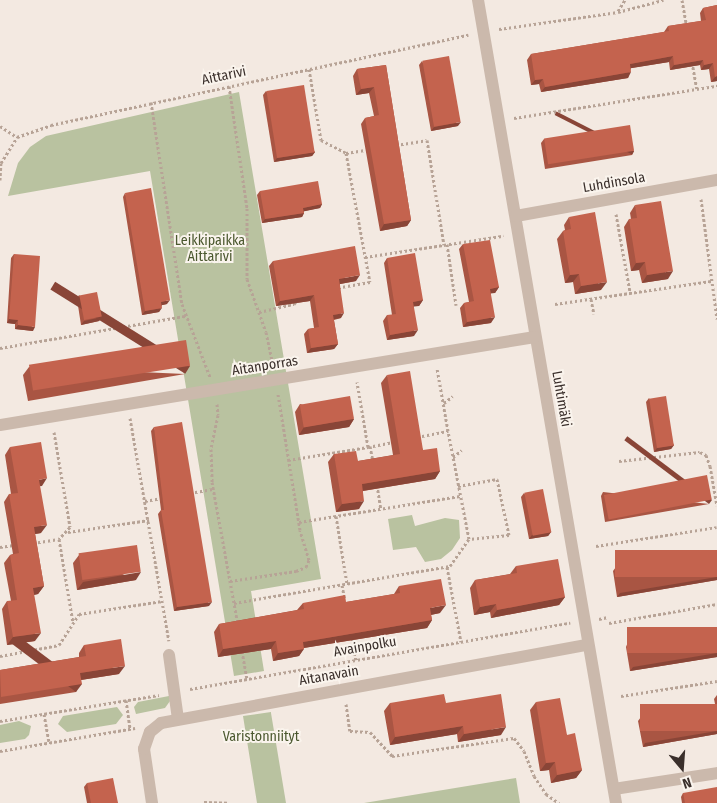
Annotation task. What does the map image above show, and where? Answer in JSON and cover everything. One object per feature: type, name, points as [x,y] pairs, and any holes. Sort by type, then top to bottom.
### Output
[{"type":"street","name":"Luhtimäki","points":[[478,0],[583,621],[616,803]]},
{"type":"street","name":"Luhdinsola","points":[[516,216],[717,180]]},
{"type":"street","name":"Aitanporras","points":[[0,425],[535,337]]},
{"type":"street","name":"Aitanavain","points":[[154,726],[178,719],[588,645]]},
{"type":"street","points":[[169,655],[178,719]]},
{"type":"street","points":[[152,803],[144,749],[154,726]]},
{"type":"street","points":[[614,789],[717,773]]},
{"type":"path","points":[[618,12],[625,0]]},
{"type":"path","points":[[508,28],[618,12],[663,0]]},
{"type":"path","points":[[682,0],[688,36]]},
{"type":"path","name":"Aittarivi","points":[[17,137],[51,125],[483,31]]},
{"type":"path","points":[[691,54],[697,89]]},
{"type":"path","points":[[309,69],[321,140],[346,153],[373,148]]},
{"type":"path","points":[[229,86],[246,208],[246,279],[260,312],[276,380],[299,522],[309,560],[306,567],[230,581]]},
{"type":"path","points":[[498,119],[717,86]]},
{"type":"path","points":[[0,126],[17,137],[1,163],[0,180]]},
{"type":"path","points":[[391,146],[427,140],[432,154],[456,305]]},
{"type":"path","points":[[326,290],[370,282],[346,153]]},
{"type":"path","points":[[699,183],[717,319]]},
{"type":"path","points":[[613,199],[630,292]]},
{"type":"path","points":[[365,256],[518,233]]},
{"type":"path","points":[[555,304],[711,281]]},
{"type":"path","points":[[260,312],[294,304],[300,295]]},
{"type":"path","points":[[591,299],[594,314]]},
{"type":"path","points":[[0,348],[186,316]]},
{"type":"path","points":[[435,353],[469,539]]},
{"type":"path","points":[[354,366],[373,464]]},
{"type":"path","points":[[444,402],[453,396]]},
{"type":"path","points":[[127,405],[149,520],[169,655]]},
{"type":"path","points":[[52,416],[68,532]]},
{"type":"path","points":[[409,439],[448,431]]},
{"type":"path","points":[[288,460],[400,441]]},
{"type":"path","points":[[453,457],[462,450]]},
{"type":"path","points":[[619,461],[700,452],[706,455],[710,466],[717,505]]},
{"type":"path","points":[[234,603],[447,567],[469,539],[509,535],[497,479],[458,486]]},
{"type":"path","points":[[376,482],[381,509]]},
{"type":"path","points":[[184,494],[214,489]]},
{"type":"path","points":[[299,522],[460,496]]},
{"type":"path","points":[[145,500],[165,497]]},
{"type":"path","points":[[336,516],[346,604]]},
{"type":"path","points":[[26,544],[60,539],[68,532],[149,520]]},
{"type":"path","points":[[596,546],[717,527]]},
{"type":"path","points":[[60,539],[73,623]]},
{"type":"path","points":[[0,547],[17,545]]},
{"type":"path","points":[[447,567],[461,642]]},
{"type":"path","points":[[0,656],[59,645],[80,614],[162,601]]},
{"type":"path","points":[[608,623],[717,604]]},
{"type":"path","name":"Avainpolku","points":[[0,721],[608,617]]},
{"type":"path","points":[[351,632],[356,660]]},
{"type":"path","points":[[621,696],[717,681]]},
{"type":"path","points":[[344,689],[350,731],[370,732],[392,756],[514,738],[524,750],[534,776],[546,794],[559,803]]},
{"type":"path","points":[[126,700],[130,729]]},
{"type":"path","points":[[44,714],[49,743]]},
{"type":"path","points":[[0,751],[154,726]]},
{"type":"path","points":[[204,802],[229,803]]},
{"type":"green space","name":"Leikkipaikka Aittarivi","points":[[239,92],[321,579],[251,591],[264,671],[234,676],[150,171],[8,196],[18,163],[30,147],[46,136]]},
{"type":"green space","points":[[412,515],[415,526],[445,518],[459,520],[460,538],[452,550],[441,559],[425,562],[416,547],[393,550],[388,519]]},
{"type":"green space","points":[[169,696],[170,701],[165,708],[136,714],[134,707],[138,702]]},
{"type":"green space","points":[[117,707],[123,715],[116,724],[67,732],[58,724],[63,716]]},
{"type":"green space","name":"Varistonniityt","points":[[271,712],[286,803],[257,803],[243,716]]},
{"type":"green space","points":[[19,721],[31,726],[29,735],[25,739],[0,743],[0,725]]},
{"type":"green space","points":[[516,778],[520,803],[364,803]]},
{"type":"building","points":[[717,5],[717,76],[715,77],[713,63],[704,65],[703,60],[674,65],[673,56],[630,64],[631,72],[545,87],[543,79],[535,80],[531,54],[669,31],[668,26],[706,20],[703,8]]},
{"type":"building","points":[[449,56],[461,122],[434,127],[422,61]]},
{"type":"building","points":[[386,65],[411,220],[384,224],[365,118],[379,115],[374,87],[361,89],[357,69]]},
{"type":"building","points":[[304,85],[315,152],[277,158],[266,91]]},
{"type":"building","points":[[630,125],[634,151],[548,164],[544,139]]},
{"type":"building","points":[[318,181],[322,204],[303,208],[304,213],[265,219],[260,191]]},
{"type":"building","points":[[151,188],[170,300],[161,302],[162,308],[145,311],[125,193]]},
{"type":"building","points":[[661,201],[673,271],[647,275],[645,262],[636,263],[629,219],[637,218],[635,205]]},
{"type":"building","points":[[595,212],[607,282],[581,286],[579,274],[570,275],[563,231],[571,229],[569,217]]},
{"type":"building","points":[[490,240],[499,287],[490,289],[495,317],[467,322],[464,303],[474,301],[463,244]]},
{"type":"building","points":[[355,246],[360,275],[339,279],[344,313],[333,315],[338,344],[311,348],[308,329],[319,327],[314,295],[280,301],[273,261]]},
{"type":"building","points":[[415,253],[423,300],[413,302],[418,330],[390,335],[387,315],[396,314],[387,258]]},
{"type":"building","points":[[14,254],[40,256],[35,327],[18,325],[18,320],[9,319]]},
{"type":"building","points":[[97,292],[102,317],[84,320],[79,295]]},
{"type":"building","points":[[186,340],[190,366],[33,391],[29,365]]},
{"type":"building","points":[[410,371],[423,450],[437,448],[440,471],[362,484],[364,501],[342,504],[334,454],[356,451],[358,461],[400,454],[387,375]]},
{"type":"building","points":[[350,396],[354,419],[304,428],[300,405]]},
{"type":"building","points":[[666,396],[674,445],[657,448],[649,399]]},
{"type":"building","points":[[182,422],[212,602],[177,607],[161,510],[164,510],[154,427]]},
{"type":"building","points":[[41,442],[47,478],[39,480],[47,525],[34,527],[44,586],[33,588],[41,633],[13,637],[7,601],[17,600],[10,555],[19,553],[9,494],[18,493],[10,447]]},
{"type":"building","points":[[707,475],[712,500],[609,520],[604,495]]},
{"type":"building","points":[[543,489],[551,532],[533,536],[524,493]]},
{"type":"building","points":[[137,545],[141,572],[82,580],[79,553]]},
{"type":"building","points":[[615,550],[717,550],[717,577],[615,577]]},
{"type":"building","points":[[558,559],[565,597],[497,610],[496,604],[480,607],[475,580],[517,573],[516,566]]},
{"type":"building","points":[[441,579],[446,605],[430,608],[432,620],[303,642],[304,649],[278,653],[276,641],[223,649],[219,624],[304,609],[303,603],[345,595],[346,602],[400,593],[399,586]]},
{"type":"building","points":[[627,627],[717,627],[717,653],[627,653]]},
{"type":"building","points":[[121,639],[125,666],[80,673],[82,684],[1,697],[0,670],[86,656],[84,645]]},
{"type":"building","points":[[444,694],[446,703],[501,694],[506,727],[464,734],[463,726],[395,737],[390,703]]},
{"type":"building","points":[[560,698],[567,735],[575,733],[582,770],[557,775],[555,762],[546,763],[536,702]]},
{"type":"building","points":[[640,704],[717,704],[717,731],[640,731]]},
{"type":"building","points":[[113,778],[118,803],[91,803],[87,783]]},
{"type":"building","points":[[717,787],[717,803],[685,803],[683,793]]}]
